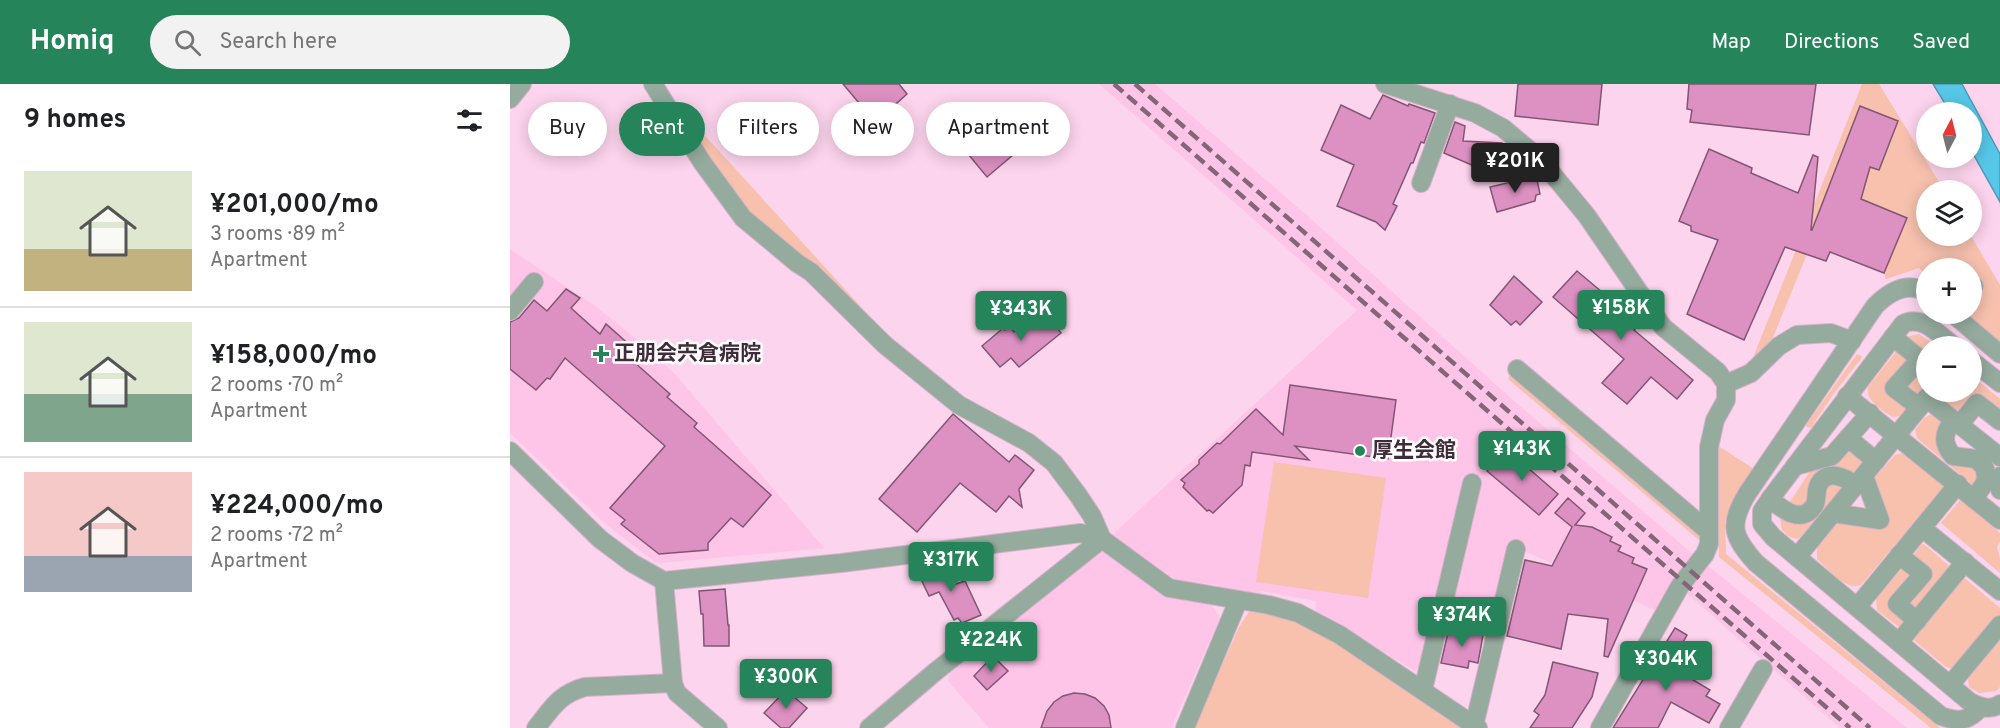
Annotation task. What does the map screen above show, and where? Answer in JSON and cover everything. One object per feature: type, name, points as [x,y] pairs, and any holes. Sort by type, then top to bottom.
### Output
[{"type":"street","points":[[510,99],[522,84]]},
{"type":"street","points":[[653,84],[702,162],[743,218],[811,272],[885,345],[959,405],[1029,443],[1054,463],[1092,516],[1102,538]]},
{"type":"street","points":[[1385,84],[1476,113],[1503,128],[1540,159],[1587,216],[1663,327],[1718,372],[1726,384],[1726,400],[1714,420],[1709,447],[1709,544],[1705,554],[1680,586],[1600,728]]},
{"type":"street","points":[[1421,183],[1450,104]]},
{"type":"street","points":[[510,311],[534,282]]},
{"type":"street","points":[[1916,288],[1910,287],[1889,293],[1875,306],[1747,494],[1737,512],[1736,531],[1742,546],[1756,563],[1941,716],[1962,721],[1973,716],[1981,707]]},
{"type":"street","points":[[1941,336],[1921,321],[1911,320],[1902,324],[1770,499],[1762,511],[1762,524],[1773,537],[1970,702],[1981,707],[1995,708],[2000,704]]},
{"type":"street","points":[[1965,324],[2000,354]]},
{"type":"street","points":[[1726,384],[1751,373],[1779,346],[1797,335],[1831,333],[1851,341]]},
{"type":"street","points":[[1893,337],[1916,355]]},
{"type":"street","points":[[1916,363],[1894,388],[1916,396]]},
{"type":"street","points":[[1517,369],[1708,531]]},
{"type":"street","points":[[1982,369],[2000,383]]},
{"type":"street","points":[[1847,396],[2000,520]]},
{"type":"street","points":[[1797,557],[1924,402]]},
{"type":"street","points":[[1930,402],[2000,457]]},
{"type":"street","points":[[1974,499],[1986,481],[1984,468],[1976,459],[1953,456],[1946,447],[1945,437],[1957,422],[1977,404],[2000,421]]},
{"type":"street","points":[[1795,466],[1832,456],[1870,413]]},
{"type":"street","points":[[1848,438],[1876,461]]},
{"type":"street","points":[[510,451],[600,539],[632,563],[664,581],[841,563],[1081,533],[1102,538],[1169,588],[1269,605],[1298,613],[1340,634],[1476,727],[1516,549]]},
{"type":"street","points":[[1770,499],[1785,511],[1798,516],[1806,513],[1815,505],[1819,483],[1827,477],[1837,475],[1859,480],[1880,520],[1833,513]]},
{"type":"street","points":[[2000,476],[1998,481],[2000,490]]},
{"type":"street","points":[[1423,690],[1472,483]]},
{"type":"street","points":[[1857,607],[1958,484]]},
{"type":"street","points":[[1922,528],[2000,591]]},
{"type":"street","points":[[869,728],[1102,538]]},
{"type":"street","points":[[1899,555],[1923,574],[1897,604],[1917,621]]},
{"type":"street","points":[[1899,642],[1965,562]]},
{"type":"street","points":[[664,581],[673,683],[677,693],[710,726]]},
{"type":"street","points":[[1185,728],[1238,601]]},
{"type":"street","points":[[1950,685],[2000,626]]},
{"type":"street","points":[[1729,728],[1763,669]]},
{"type":"street","points":[[536,728],[560,698],[572,691],[585,687],[673,683]]},
{"type":"shaded area","points":[[1099,84],[1155,84],[1311,219],[1513,400],[1694,555],[1659,612],[1520,549],[1491,636],[1445,624],[1424,663],[1415,671],[1315,613],[1316,601],[1261,591],[1260,595],[1218,590],[1218,585],[1176,580],[1112,535],[1357,310]]},
{"type":"shaded area","points":[[1862,84],[1879,84],[1916,144],[1916,168],[1931,168],[1938,180],[1916,180],[1916,246],[1977,246],[2000,285],[2000,341],[1979,324],[1982,324],[1982,258],[1916,258],[1916,269],[1886,279],[1884,273],[1901,232],[1807,254],[1767,352],[1749,368]]},
{"type":"shaded area","points":[[705,136],[717,149],[717,156],[724,156],[904,354],[747,213],[705,152]]},
{"type":"shaded area","points":[[510,249],[594,305],[674,373],[824,548],[661,563],[655,562],[603,522],[510,433]]},
{"type":"shaded area","points":[[1919,334],[1922,336],[1916,336],[1916,349],[1905,340],[1909,336]]},
{"type":"shaded area","points":[[1899,348],[1912,358],[1902,374],[1908,408],[1900,416],[1893,417],[1872,401],[1868,387]]},
{"type":"shaded area","points":[[1857,354],[1862,357],[1860,360],[1834,393],[1811,428],[1807,427],[1806,425]]},
{"type":"shaded area","points":[[1916,368],[1916,397],[1903,385]]},
{"type":"shaded area","points":[[1510,374],[1700,537],[1699,540],[1508,379]]},
{"type":"shaded area","points":[[1982,384],[2000,399],[2000,419],[1979,402],[1982,402]]},
{"type":"shaded area","points":[[1947,402],[1974,402],[1962,416]]},
{"type":"shaded area","points":[[1930,415],[1937,416],[1946,424],[1941,437],[1980,470],[1975,487],[1917,438],[1915,430],[1924,418]]},
{"type":"shaded area","points":[[1717,445],[1757,471],[1725,522],[1726,554],[1940,728],[1931,728],[1719,557]]},
{"type":"shaded area","points":[[1848,445],[1866,459],[1852,474],[1841,470],[1810,506],[1787,506],[1813,467]]},
{"type":"shaded area","points":[[1903,453],[1943,488],[1861,585],[1849,585],[1837,578],[1817,559],[1817,547],[1842,518],[1885,523],[1870,483],[1895,455]]},
{"type":"shaded area","points":[[1274,462],[1386,478],[1368,598],[1256,582]]},
{"type":"shaded area","points":[[1825,483],[1844,485],[1801,536],[1797,539],[1790,537],[1782,530],[1780,517],[1789,520]]},
{"type":"shaded area","points":[[1960,500],[2000,533],[2000,542],[1997,547],[2000,573],[1941,523]]},
{"type":"shaded area","points":[[1922,544],[1953,569],[1916,614],[1905,602],[1928,573],[1912,557]]},
{"type":"shaded area","points":[[1100,547],[1157,590],[1172,598],[1211,604],[1220,618],[1171,728],[989,728],[948,681],[951,670]]},
{"type":"shaded area","points":[[1707,565],[1907,728],[1840,728],[1684,591]]},
{"type":"shaded area","points":[[1904,566],[1915,573],[1892,604],[1909,621],[1900,628],[1877,610],[1876,599]]},
{"type":"shaded area","points":[[1961,575],[2000,608],[2000,616],[1954,669],[1946,667],[1909,636]]},
{"type":"shaded area","points":[[1249,612],[1275,615],[1297,622],[1339,643],[1465,728],[1194,728],[1239,627]]},
{"type":"shaded area","points":[[2000,640],[2000,687],[1996,691],[1979,693],[1969,687],[1968,678]]},
{"type":"water","points":[[1933,84],[1962,84],[1972,102],[1944,102]]},
{"type":"water","points":[[1982,121],[2000,154],[2000,202],[1981,168]]},
{"type":"building","points":[[843,84],[899,84],[907,94],[898,102],[858,102]]},
{"type":"building","points":[[1518,84],[1602,84],[1598,125],[1515,116]]},
{"type":"building","points":[[1689,84],[1816,84],[1809,135],[1690,122],[1692,110],[1687,109]]},
{"type":"building","points":[[1383,95],[1408,106],[1409,104],[1435,113],[1424,143],[1421,142],[1393,204],[1397,206],[1385,230],[1376,222],[1337,206],[1354,165],[1321,150],[1341,105],[1370,119]]},
{"type":"building","points":[[1860,106],[1898,121],[1879,170],[1870,167],[1861,199],[1907,218],[1884,273],[1830,252],[1826,261],[1785,247],[1744,340],[1687,314],[1718,240],[1691,231],[1691,226],[1679,221],[1709,149],[1752,168],[1751,173],[1798,193],[1813,155],[1818,157],[1812,230]]},
{"type":"building","points":[[1455,122],[1465,126],[1463,141],[1502,143],[1501,152],[1508,153],[1506,180],[1444,153]]},
{"type":"building","points":[[970,156],[1012,156],[987,177]]},
{"type":"building","points":[[1528,178],[1537,180],[1540,194],[1536,195],[1535,201],[1497,212],[1490,187]]},
{"type":"building","points":[[1577,271],[1640,324],[1634,330],[1693,380],[1677,399],[1651,377],[1627,404],[1602,383],[1624,359],[1553,297]]},
{"type":"building","points":[[1514,276],[1542,302],[1520,325],[1516,321],[1511,325],[1490,305]]},
{"type":"building","points":[[566,289],[580,298],[571,308],[600,334],[606,324],[632,347],[625,354],[670,394],[667,397],[697,423],[694,427],[771,495],[743,527],[731,518],[708,543],[708,550],[659,554],[621,524],[625,520],[610,508],[665,446],[565,358],[550,379],[547,378],[536,390],[510,369],[510,322],[519,318],[534,300],[547,311]]},
{"type":"building","points":[[1032,318],[1040,328],[1050,319],[1061,333],[1019,367],[1011,358],[1000,367],[982,346],[1002,329],[1010,327],[1014,332]]},
{"type":"building","name":"厚生会館","points":[[1290,385],[1396,400],[1388,459],[1295,446],[1309,460],[1252,452],[1250,466],[1245,465],[1242,485],[1213,513],[1207,511],[1183,487],[1185,483],[1181,480],[1199,464],[1199,460],[1217,443],[1220,444],[1256,409],[1283,435]]},
{"type":"building","points":[[953,414],[1009,462],[1015,455],[1034,470],[1019,489],[1022,507],[1009,496],[996,512],[960,483],[917,532],[879,499]]},
{"type":"building","points":[[1506,449],[1558,494],[1539,515],[1487,471]]},
{"type":"building","points":[[1568,498],[1585,513],[1575,525],[1592,527],[1612,537],[1610,541],[1621,546],[1618,551],[1634,558],[1632,563],[1647,569],[1608,657],[1604,656],[1608,619],[1568,614],[1561,649],[1507,636],[1525,560],[1552,566],[1572,527],[1555,513]]},
{"type":"building","points":[[945,564],[956,584],[965,581],[981,615],[962,623],[958,618],[954,620],[939,592],[929,596],[919,575]]},
{"type":"building","points":[[725,589],[729,646],[704,646],[703,614],[701,614],[699,591]]},
{"type":"building","points":[[1449,628],[1483,635],[1478,663],[1469,661],[1468,668],[1441,663]]},
{"type":"building","points":[[1675,628],[1687,635],[1671,664],[1710,690],[1706,696],[1720,704],[1709,723],[1671,702],[1658,728],[1613,728]]},
{"type":"building","points":[[993,656],[1008,671],[987,690],[974,676]]},
{"type":"building","points":[[1553,662],[1598,673],[1592,697],[1572,728],[1530,728],[1539,715],[1534,711],[1545,695]]},
{"type":"building","points":[[786,690],[807,708],[789,728],[781,728],[764,713]]},
{"type":"building","points":[[1074,693],[1095,698],[1104,706],[1109,715],[1111,728],[1041,728],[1047,711],[1054,702]]},
{"type":"railway","points":[[1114,84],[1850,728]]},
{"type":"railway","points":[[1135,84],[1870,728]]},
{"type":"place","name":"正朋会宍倉病院","points":[[601,354]]},
{"type":"place","name":"厚生会館","points":[[1360,451]]}]
